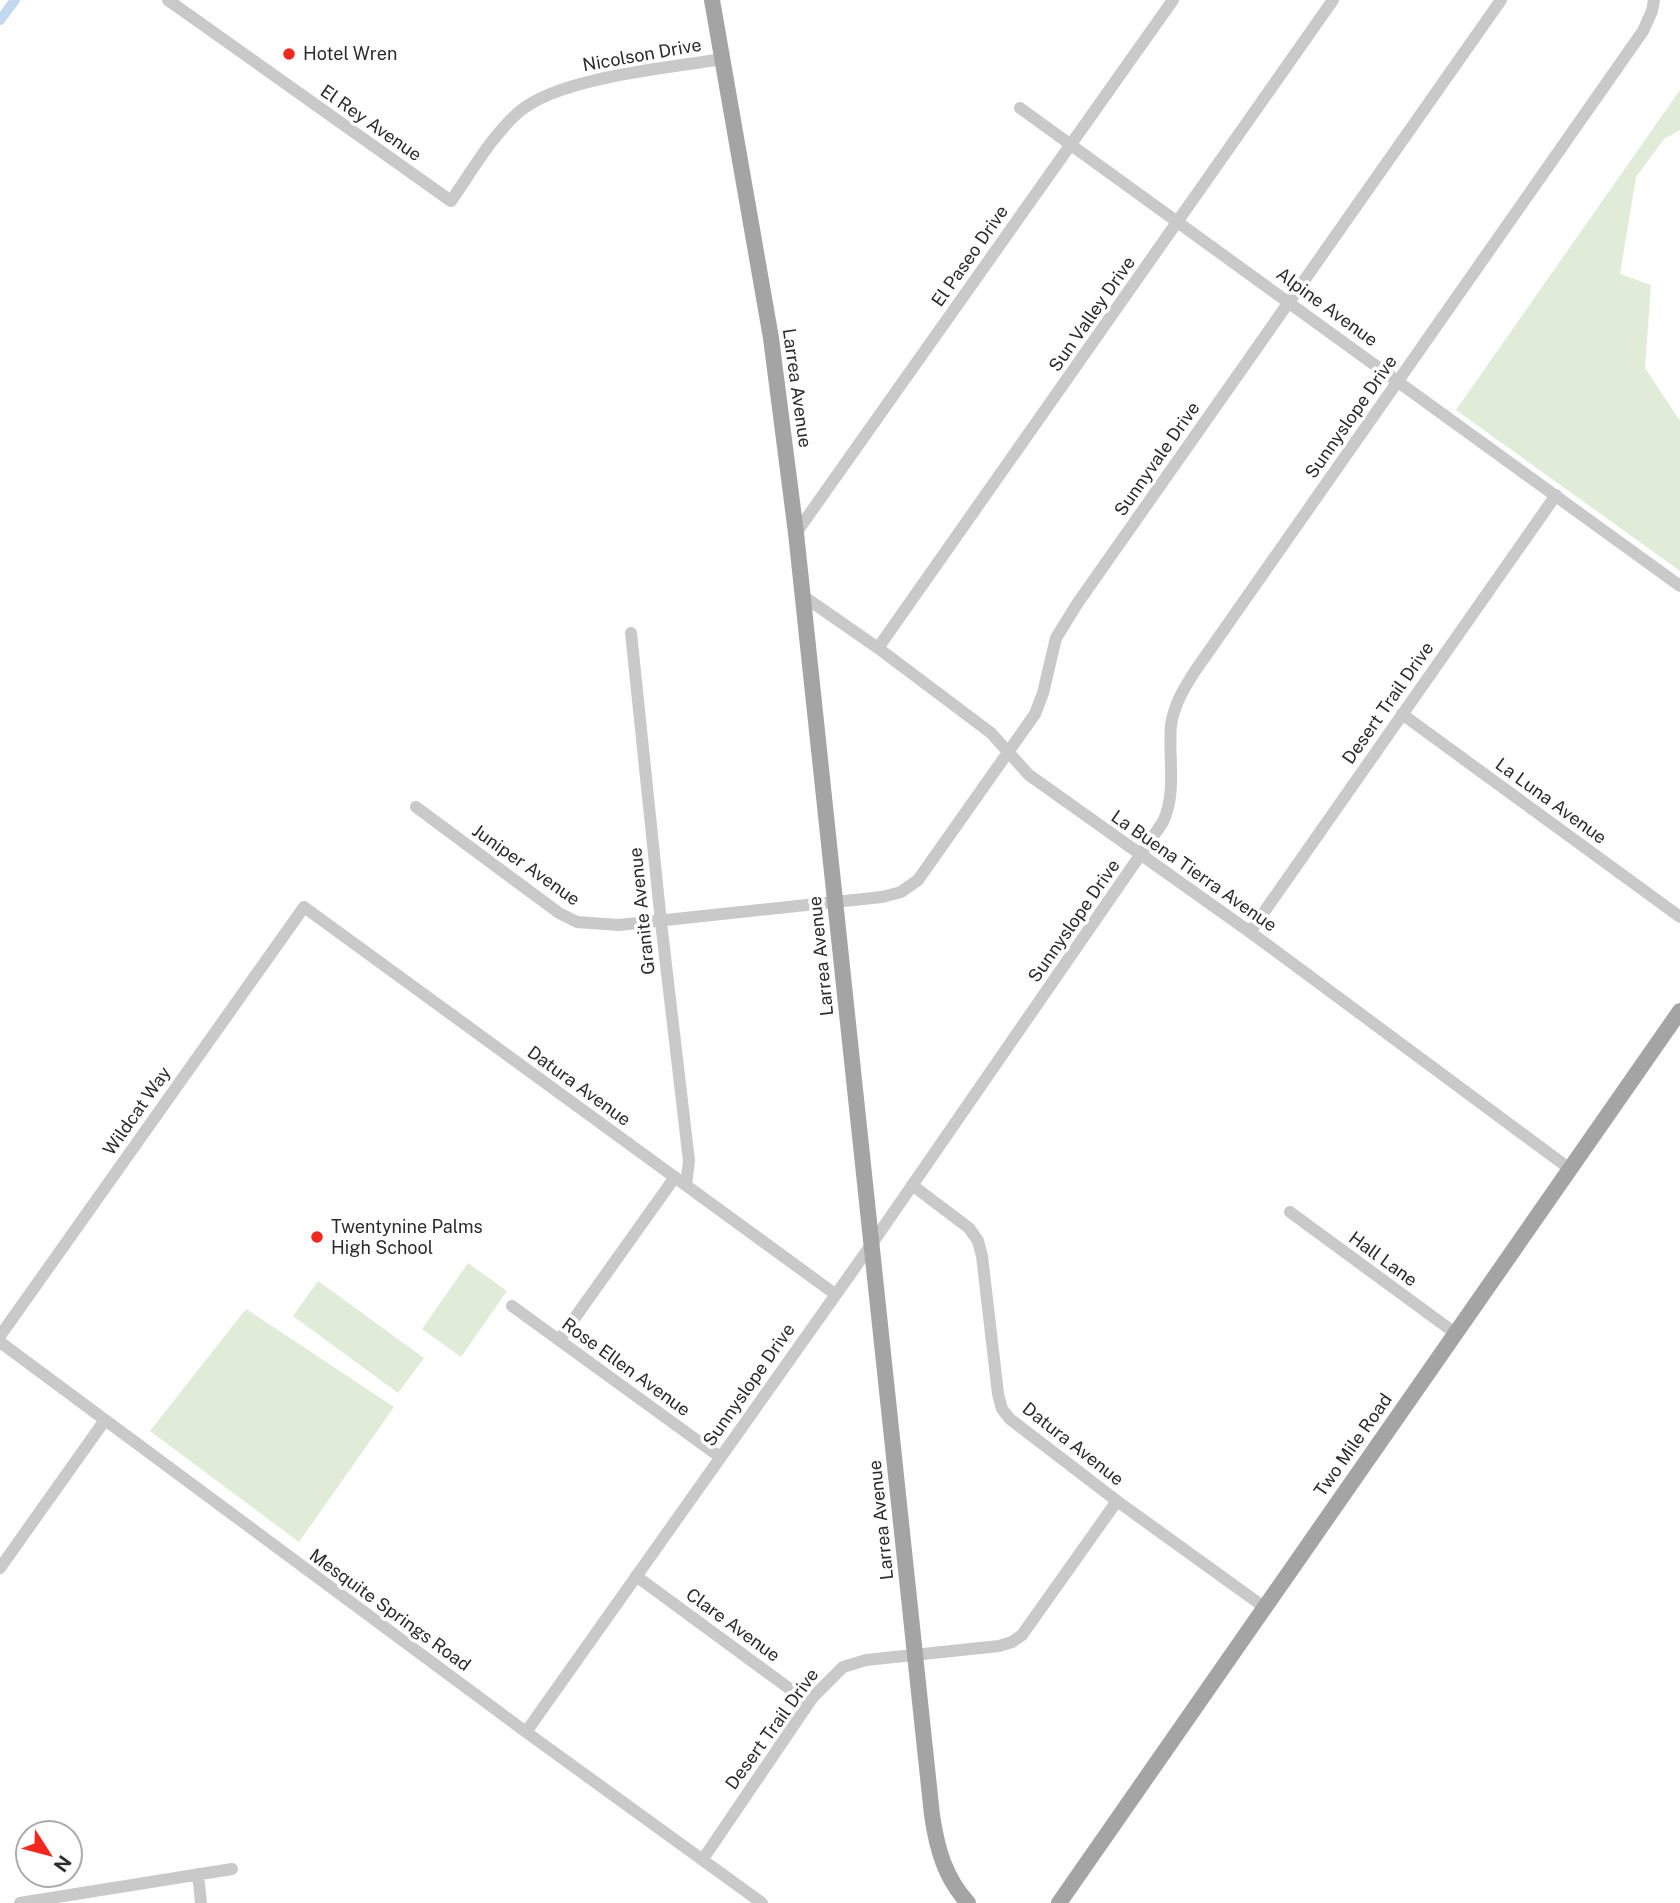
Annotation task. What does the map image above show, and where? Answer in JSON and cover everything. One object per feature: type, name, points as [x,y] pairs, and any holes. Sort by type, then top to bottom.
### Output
[{"type":"main road","name":"Larrea Avenue","points":[[712,0],[771,338],[796,533],[935,1837],[948,1875],[968,1903]]},
{"type":"main road","name":"Two Mile Road","points":[[1059,1903],[1680,1011]]},
{"type":"street","name":"El Rey Avenue","points":[[168,0],[451,201]]},
{"type":"street","name":"El Paseo Drive","points":[[796,533],[1172,0]]},
{"type":"street","name":"Sun Valley Drive","points":[[878,648],[1333,0]]},
{"type":"street","name":"Sunnyvale Drive","points":[[835,902],[901,892],[918,880],[1035,714],[1043,693],[1056,638],[1077,604],[1501,0]]},
{"type":"street","name":"Sunnyslope Drive","points":[[526,1732],[871,1245],[1141,855],[1167,813],[1172,784],[1171,724],[1180,696],[1202,660],[1643,31],[1654,0]]},
{"type":"street","name":"Nicolson Drive","points":[[451,201],[499,134],[521,110],[552,94],[587,82],[722,59]]},
{"type":"street","name":"Alpine Avenue","points":[[1020,108],[1680,586]]},
{"type":"street","name":"Desert Trail Drive","points":[[1250,932],[1556,495]]},
{"type":"street","name":"La Buena Tierra Avenue","points":[[803,596],[878,648],[991,733],[1029,775],[1250,932],[1570,1169]]},
{"type":"street","name":"Granite Avenue","points":[[631,633],[689,1161],[686,1185]]},
{"type":"street","name":"La Luna Avenue","points":[[1402,714],[1680,917]]},
{"type":"street","name":"Juniper Avenue","points":[[416,807],[559,913],[577,922],[619,925],[661,922],[835,902]]},
{"type":"street","name":"Datura Avenue","points":[[304,907],[835,1294]]},
{"type":"street","name":"Wildcat Way","points":[[0,1336],[304,907]]},
{"type":"street","points":[[559,1340],[675,1177]]},
{"type":"street","name":"Datura Avenue","points":[[912,1185],[969,1228],[978,1241],[1002,1409],[1021,1429],[1264,1607]]},
{"type":"street","name":"Hall Lane","points":[[1290,1212],[1455,1333]]},
{"type":"street","name":"Rose Ellen Avenue","points":[[512,1306],[720,1457]]},
{"type":"street","name":"Mesquite Springs Road","points":[[0,1342],[526,1732],[762,1903]]},
{"type":"street","points":[[0,1568],[105,1420]]},
{"type":"street","name":"Desert Trail Drive","points":[[703,1859],[809,1703],[824,1684],[843,1667],[866,1660],[999,1646],[1012,1642],[1022,1635],[1117,1501]]},
{"type":"street","name":"Clare Avenue","points":[[636,1576],[809,1703]]},
{"type":"street","points":[[20,1903],[232,1869]]},
{"type":"street","points":[[198,1874],[201,1903]]},
{"type":"green space","points":[[1680,90],[1680,130],[1664,139],[1636,177],[1620,274],[1651,285],[1645,368],[1680,421],[1680,571],[1456,410]]},
{"type":"green space","points":[[468,1263],[507,1291],[461,1357],[422,1329]]},
{"type":"green space","points":[[318,1281],[424,1358],[398,1393],[293,1316]]},
{"type":"green space","points":[[246,1309],[394,1407],[299,1542],[150,1431]]},
{"type":"waterway","points":[[0,20],[15,0]]},
{"type":"place","name":"Hotel Wren","points":[[289,54]]},
{"type":"place","name":"Twentynine Palms High School","points":[[317,1237]]}]
